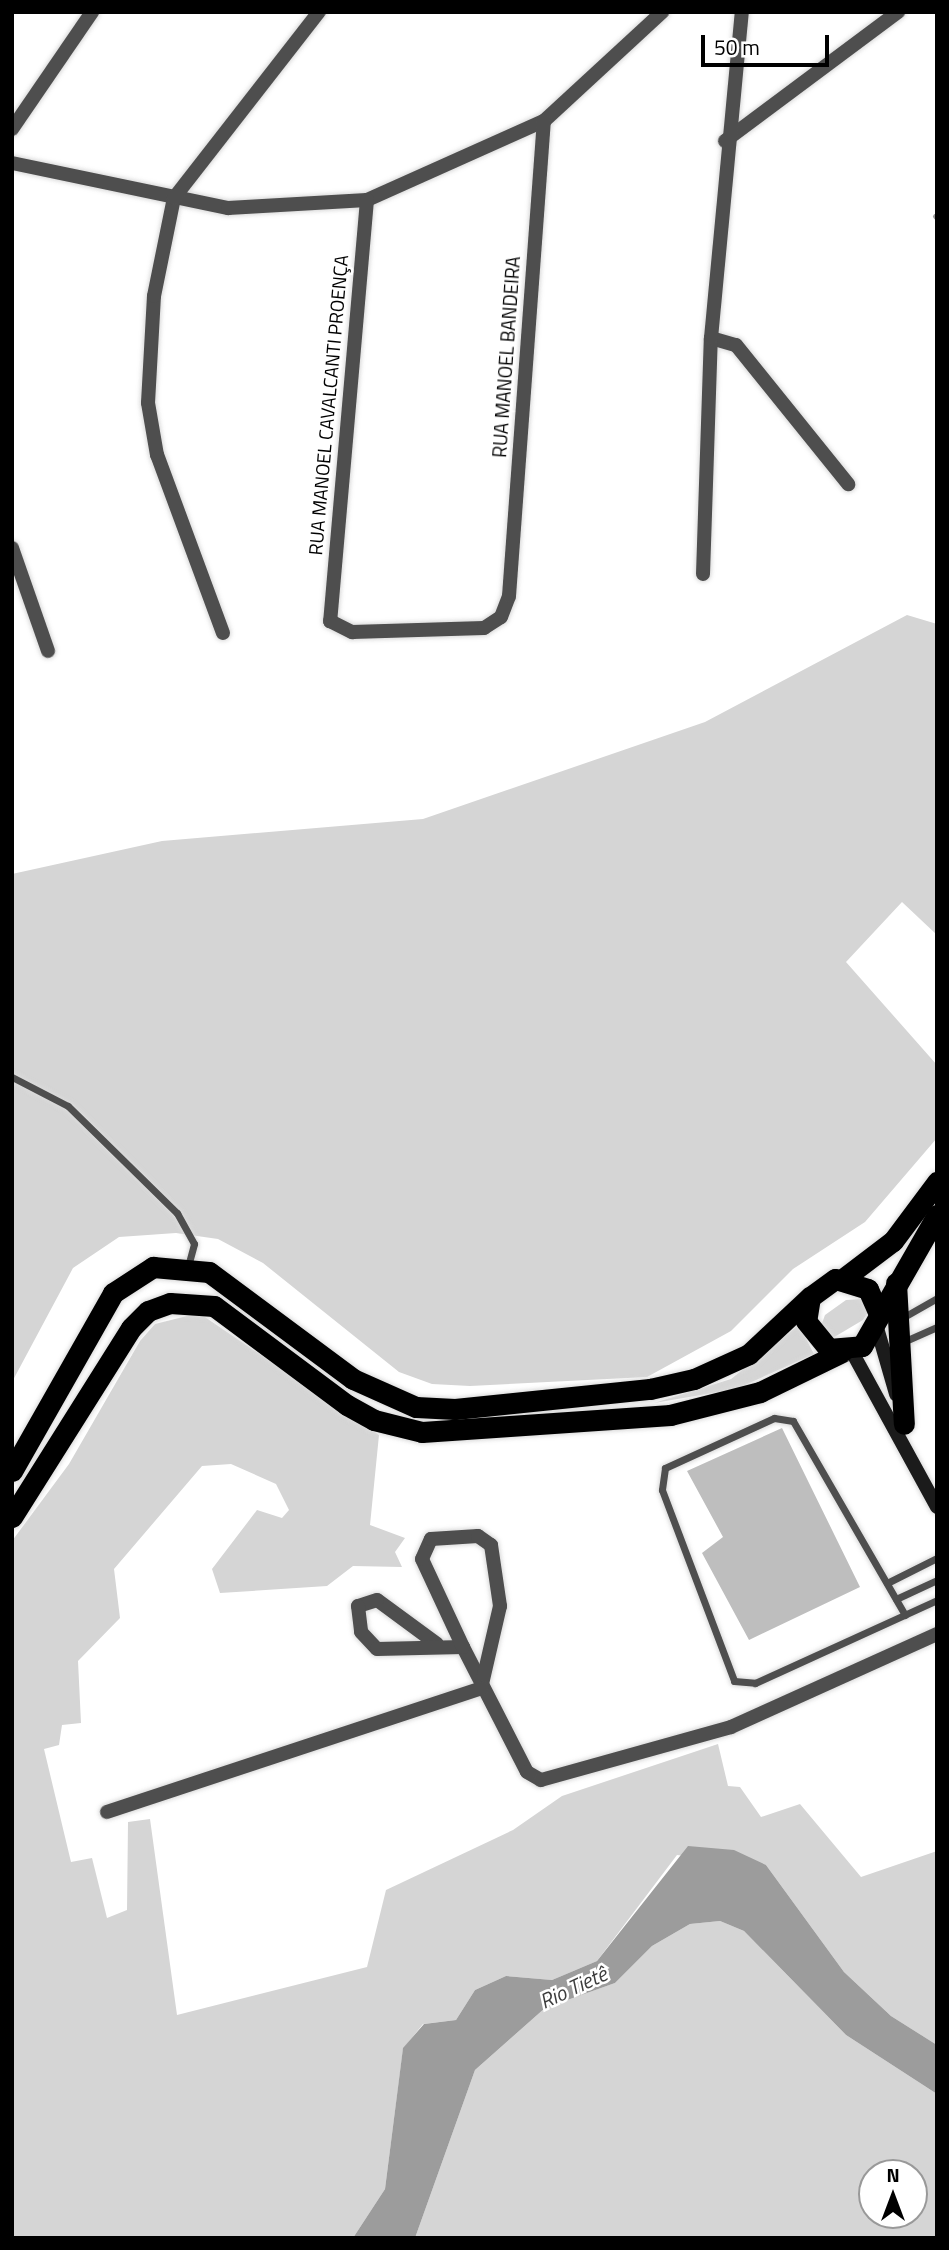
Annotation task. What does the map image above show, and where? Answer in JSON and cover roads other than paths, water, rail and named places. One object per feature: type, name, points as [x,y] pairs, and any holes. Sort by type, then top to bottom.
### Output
[{"type":"highway","points":[[12,1471],[113,1293],[153,1267],[188,1266],[233,1287],[389,1398],[455,1409],[650,1389],[694,1378],[749,1354],[826,1282],[844,1278],[893,1241],[937,1182]]},
{"type":"highway","points":[[12,1517],[131,1328],[148,1311],[170,1303],[214,1306],[347,1405],[374,1420],[422,1432],[670,1415],[760,1392],[846,1351],[885,1320],[896,1281],[937,1216]]},
{"type":"highway","points":[[844,1278],[868,1289],[900,1344],[904,1424]]},
{"type":"highway","points":[[810,1297],[810,1333],[846,1351]]},
{"type":"main road","points":[[885,1320],[910,1450]]},
{"type":"main road","points":[[846,1351],[910,1450],[937,1507]]},
{"type":"street","points":[[12,129],[92,12]]},
{"type":"street","points":[[223,633],[157,456],[148,403],[154,296],[174,198],[319,12]]},
{"type":"street","points":[[12,163],[174,198],[269,210],[367,200],[544,121],[662,12]]},
{"type":"street","points":[[703,574],[711,338],[725,141],[742,12]]},
{"type":"street","points":[[725,141],[898,12]]},
{"type":"street","name":"RUA MANOEL BANDEIRA","points":[[328,614],[335,627],[352,632],[484,628],[501,617],[509,596],[544,121]]},
{"type":"street","name":"RUA MANOEL CAVALCANTI PROENÇA","points":[[328,614],[367,200]]},
{"type":"street","points":[[711,338],[736,345],[848,484]]},
{"type":"street","points":[[12,548],[48,651]]},
{"type":"street","points":[[481,1688],[500,1605],[491,1545],[478,1535],[431,1539],[422,1559],[481,1688],[527,1772],[550,1779],[731,1727],[937,1634]]},
{"type":"street","points":[[437,1644],[377,1600],[358,1606],[361,1632],[377,1649],[437,1644],[463,1647]]},
{"type":"street","points":[[107,1812],[481,1688]]},
{"type":"lane","points":[[12,1077],[68,1106],[177,1213],[194,1244],[188,1266]]},
{"type":"lane","points":[[885,1320],[937,1298]]},
{"type":"lane","points":[[900,1344],[937,1327]]},
{"type":"lane","points":[[905,1615],[793,1421],[774,1418],[675,1462],[661,1478],[734,1681],[755,1684],[905,1615],[937,1600]]},
{"type":"lane","points":[[887,1583],[937,1558]]},
{"type":"lane","points":[[896,1599],[937,1580]]},
{"type":"water","name":"Rio Tietê","points":[[688,1846],[734,1850],[766,1865],[844,1972],[891,2016],[937,2045],[937,2094],[846,2035],[744,1931],[720,1921],[690,1924],[652,1946],[615,1983],[545,2008],[475,2070],[415,2238],[353,2238],[385,2189],[403,2048],[424,2024],[456,2020],[475,1990],[506,1976],[552,1980],[597,1961]]}]
